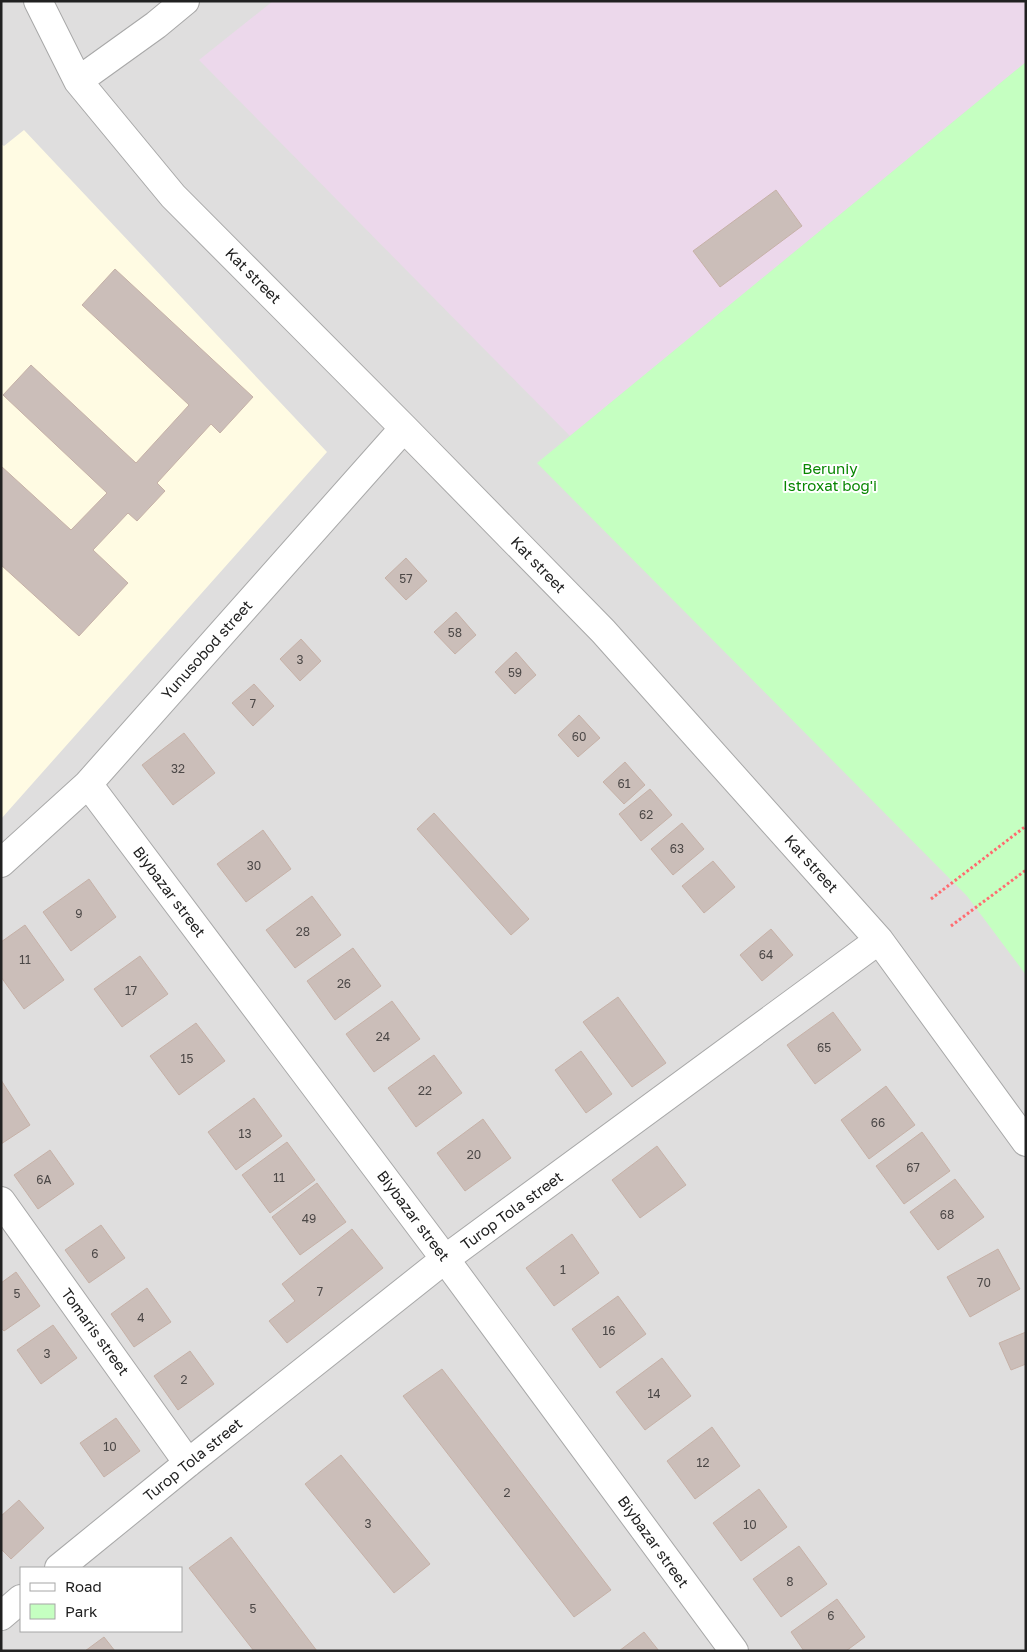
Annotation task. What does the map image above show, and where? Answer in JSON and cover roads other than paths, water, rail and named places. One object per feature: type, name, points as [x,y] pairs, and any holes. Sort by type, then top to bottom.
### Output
[{"type":"street","name":"Kat street","points":[[38,1],[78,81],[173,196],[603,631],[879,940],[1026,1142]]},
{"type":"street","points":[[78,81],[156,25],[185,1]]},
{"type":"street","name":"Yunusobod street","points":[[1,863],[88,784],[404,428]]},
{"type":"street","name":"Biybazar street","points":[[88,784],[445,1260],[734,1651]]},
{"type":"street","name":"Turop Tola street","points":[[60,1567],[188,1463],[445,1260],[879,940]]},
{"type":"street","name":"Tomaris street","points":[[1,1201],[188,1463]]},
{"type":"street","points":[[1,1616],[20,1600]]},
{"type":"park label","name":"Beruniy Istroxat bog'i","points":[[830,478]]}]
